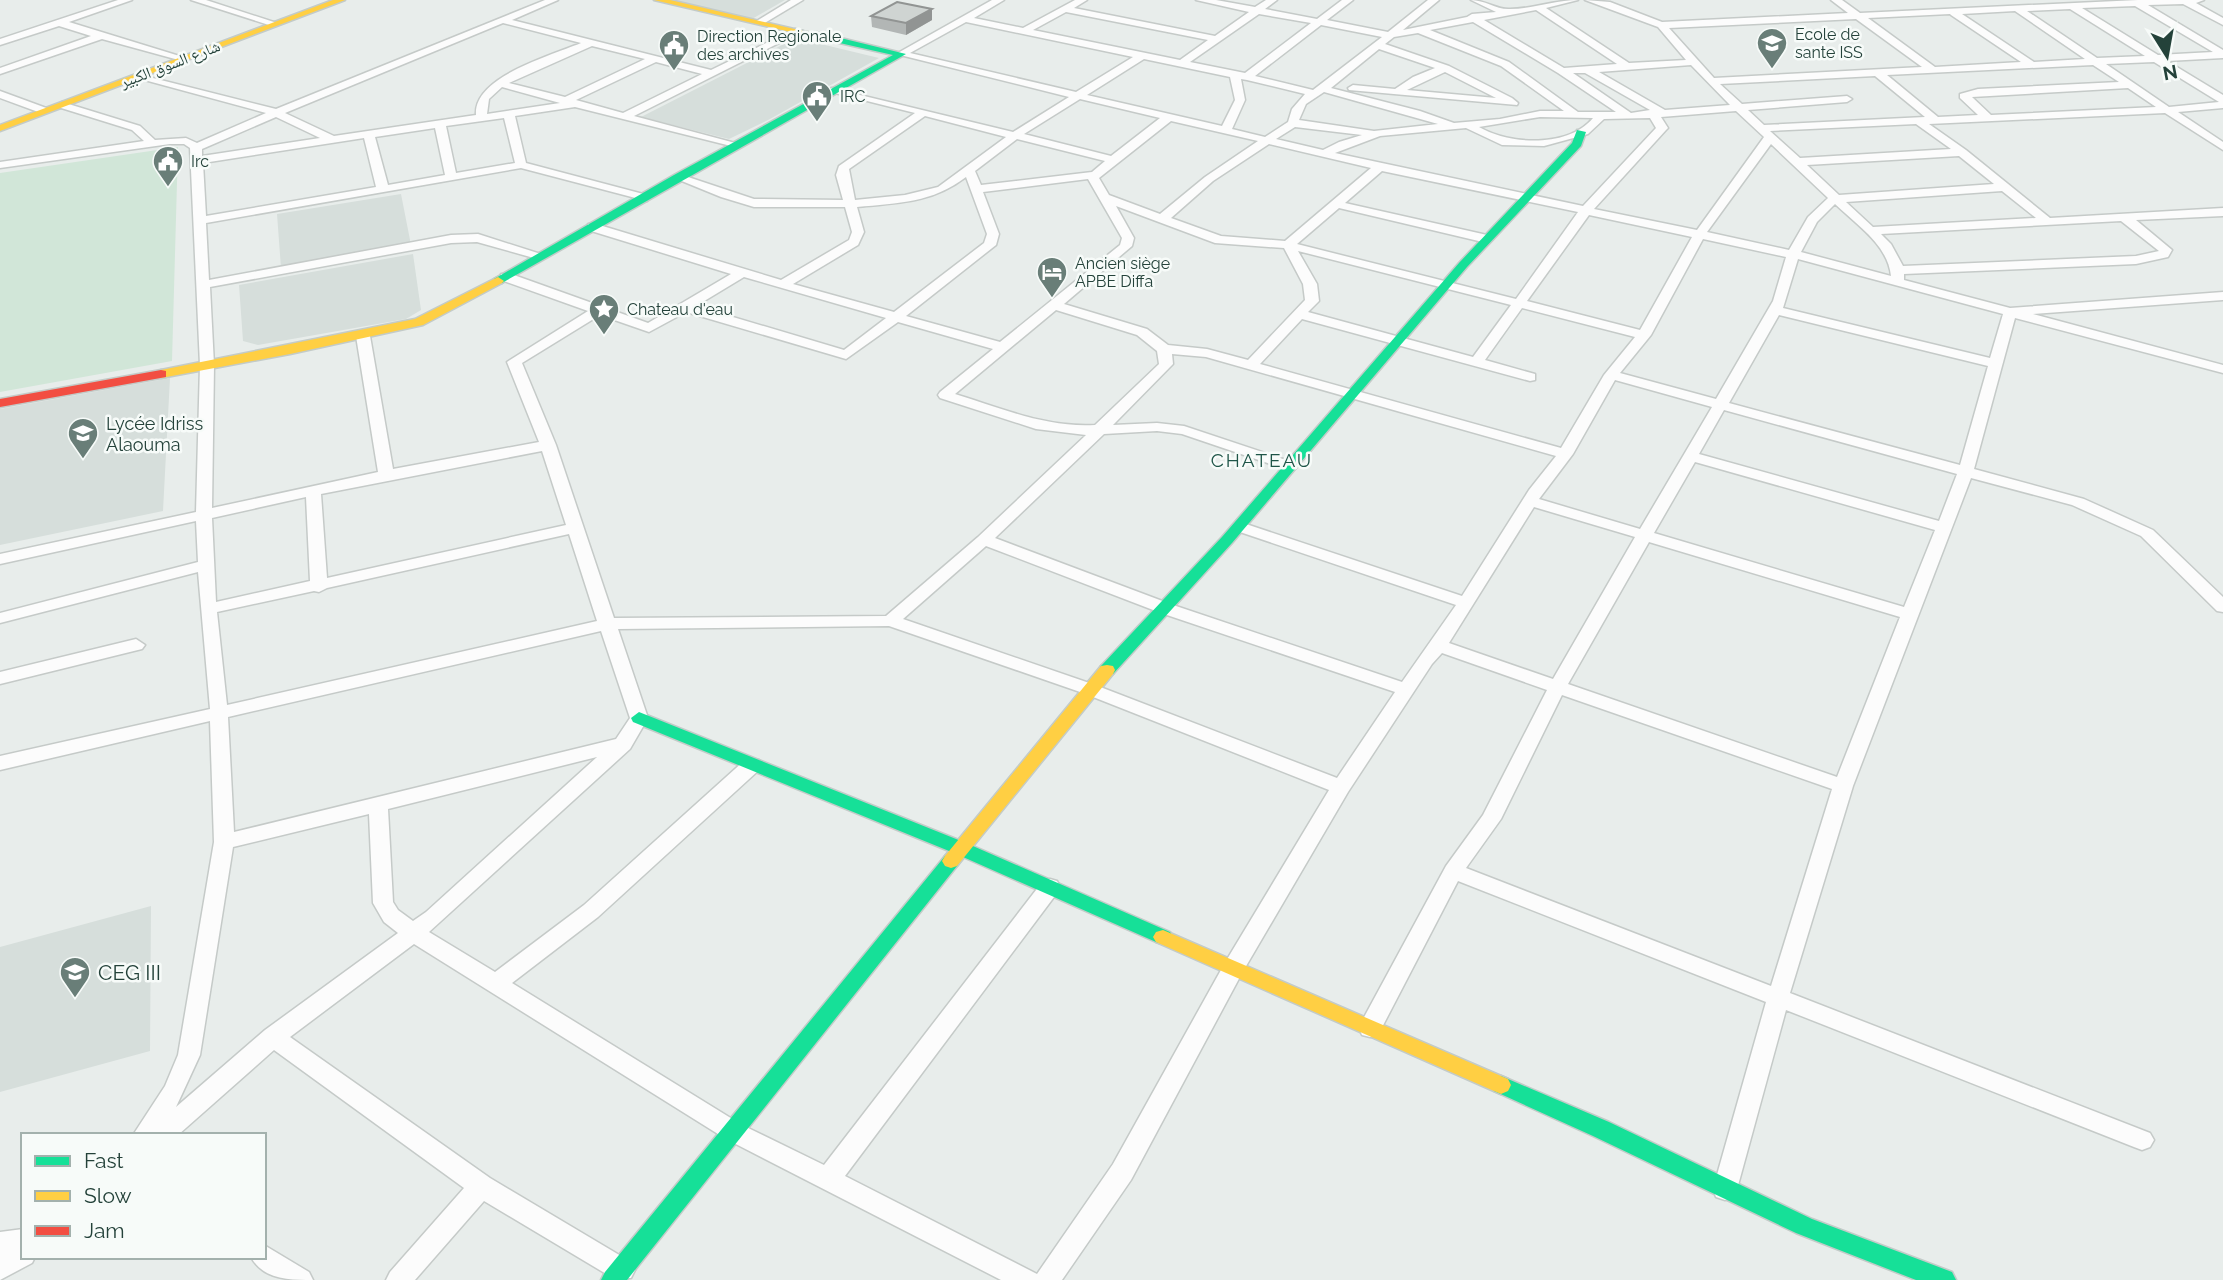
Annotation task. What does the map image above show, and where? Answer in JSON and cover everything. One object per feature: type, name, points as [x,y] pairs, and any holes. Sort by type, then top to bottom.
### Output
[{"type":"street","points":[[85,0],[108,6]]},
{"type":"street","points":[[0,42],[127,0]]},
{"type":"street","points":[[196,0],[275,24]]},
{"type":"street","name":"شارع السوق الكبير","points":[[0,128],[341,0]]},
{"type":"street","points":[[196,154],[277,113],[553,0]]},
{"type":"street","points":[[658,0],[1523,199],[1898,276],[2010,312],[2223,369]]},
{"type":"street","points":[[760,22],[798,0]]},
{"type":"street","points":[[0,403],[363,336],[419,322],[506,277],[678,177],[999,0]]},
{"type":"street","points":[[1026,30],[1082,0]]},
{"type":"street","points":[[1201,0],[1390,35],[1573,0]]},
{"type":"street","points":[[1182,63],[1272,0]]},
{"type":"street","points":[[1241,75],[1348,0]]},
{"type":"street","points":[[1293,122],[1294,113],[1303,101],[1434,0]]},
{"type":"street","points":[[1476,0],[1504,12]]},
{"type":"street","points":[[1590,0],[1661,24],[2199,0]]},
{"type":"street","points":[[1836,0],[1933,70]]},
{"type":"street","points":[[2003,0],[2223,147]]},
{"type":"street","points":[[2185,1],[2223,22]]},
{"type":"street","points":[[2134,2],[2223,54]]},
{"type":"street","points":[[2075,4],[2160,58],[2223,103]]},
{"type":"street","points":[[1538,7],[1626,66]]},
{"type":"street","points":[[1065,9],[1217,38]]},
{"type":"street","points":[[1954,13],[2032,65]]},
{"type":"street","points":[[1472,18],[1562,71],[1629,116]]},
{"type":"street","points":[[966,19],[1322,89],[1434,118],[1453,126]]},
{"type":"street","points":[[501,20],[711,73]]},
{"type":"street","points":[[60,23],[181,60]]},
{"type":"street","points":[[1661,24],[1711,80],[1887,247],[1896,262],[1898,276]]},
{"type":"street","points":[[1417,29],[1506,64],[1576,115]]},
{"type":"street","points":[[623,117],[798,31]]},
{"type":"street","points":[[0,71],[103,35]]},
{"type":"street","points":[[482,119],[481,107],[484,98],[498,83],[590,43]]},
{"type":"street","points":[[1378,45],[1445,68],[1540,114]]},
{"type":"street","points":[[1711,80],[2223,54]]},
{"type":"street","points":[[678,177],[753,203],[850,203],[929,195],[942,190],[1017,134],[1076,95],[1143,55]]},
{"type":"street","points":[[196,154],[335,141],[509,115],[570,102],[654,59]]},
{"type":"street","points":[[1562,71],[1696,62]]},
{"type":"street","points":[[1397,92],[1417,79],[1445,68]]},
{"type":"street","points":[[1476,363],[1585,211],[1662,128],[1657,113],[1585,68]]},
{"type":"street","points":[[1877,72],[1935,120]]},
{"type":"street","points":[[1225,131],[1240,100],[1241,75]]},
{"type":"street","points":[[141,76],[277,113],[335,141]]},
{"type":"street","points":[[498,83],[735,146]]},
{"type":"street","points":[[1987,118],[1964,96],[1978,92],[2128,85]]},
{"type":"street","points":[[1322,89],[1397,92],[1513,103]]},
{"type":"street","points":[[835,90],[1113,160]]},
{"type":"street","points":[[0,94],[45,111]]},
{"type":"street","points":[[1325,154],[1343,144],[1379,133],[1468,125],[1540,114],[1629,116],[1847,99]]},
{"type":"street","points":[[1766,132],[1935,120],[2167,110],[2223,103]]},
{"type":"street","points":[[62,105],[136,128],[152,143]]},
{"type":"street","points":[[783,284],[855,242],[858,232],[842,174],[843,167],[924,112]]},
{"type":"street","points":[[509,115],[522,165]]},
{"type":"street","points":[[976,189],[1093,175],[1170,116]]},
{"type":"street","points":[[1468,125],[1500,141],[1520,144],[1554,141],[1581,132],[1596,124],[1600,117]]},
{"type":"street","points":[[1918,121],[1962,152],[2047,220]]},
{"type":"street","points":[[1163,218],[1209,179],[1293,122],[1379,133]]},
{"type":"street","points":[[440,125],[451,178]]},
{"type":"street","points":[[273,1037],[481,1186],[617,1275],[1090,689],[1167,609],[1240,527],[1446,285],[1523,199],[1535,191],[1577,144],[1581,132]]},
{"type":"street","points":[[1046,1280],[1122,1171],[1234,967],[1341,787],[1439,646],[1530,501],[1565,454],[1611,375],[1644,335],[1700,234],[1766,132]]},
{"type":"street","points":[[369,136],[383,190]]},
{"type":"street","points":[[0,165],[152,143],[186,141],[196,154],[207,365],[204,516],[208,609],[219,711],[224,842],[188,1055],[174,1091],[146,1133]]},
{"type":"street","points":[[1796,162],[1962,152]]},
{"type":"street","points":[[199,221],[522,165],[643,198]]},
{"type":"street","points":[[1288,245],[1380,167]]},
{"type":"street","points":[[685,307],[846,355],[993,241],[993,234],[969,169]]},
{"type":"street","points":[[1093,175],[1128,242],[1113,259],[945,395],[1041,426],[1100,430],[1172,428],[1290,466]]},
{"type":"street","points":[[1370,1027],[1453,870],[1491,819],[1557,687],[1775,310],[1792,254],[1817,211],[1834,199],[2005,187]]},
{"type":"street","points":[[1103,197],[1219,240],[1288,245],[1644,335]]},
{"type":"street","points":[[1336,204],[1487,239]]},
{"type":"street","points":[[1870,231],[2223,212]]},
{"type":"street","points":[[1898,276],[2136,260],[2164,254],[2166,250],[2162,246],[2125,218]]},
{"type":"street","points":[[592,226],[742,273],[1001,347]]},
{"type":"street","points":[[202,285],[451,239],[478,238],[541,256]]},
{"type":"street","points":[[1251,365],[1311,301],[1311,290],[1288,245]]},
{"type":"street","points":[[506,277],[649,328],[742,273]]},
{"type":"street","points":[[2010,312],[2223,296]]},
{"type":"street","points":[[1056,306],[1142,332],[1164,349],[1200,351],[1565,454]]},
{"type":"street","points":[[600,309],[514,362],[548,445],[639,718],[960,848],[1601,1129],[1804,1226],[1944,1280]]},
{"type":"street","points":[[1775,310],[1996,363]]},
{"type":"street","points":[[1725,1189],[1778,999],[1843,786],[1966,471],[2010,312]]},
{"type":"street","points":[[1299,314],[1530,377]]},
{"type":"street","points":[[363,336],[386,475]]},
{"type":"street","points":[[890,621],[984,540],[1160,372],[1166,364],[1164,349]]},
{"type":"street","points":[[1611,375],[2078,502],[2147,533],[2223,607]]},
{"type":"street","points":[[0,559],[313,490],[548,445]]},
{"type":"street","points":[[1691,456],[1944,527]]},
{"type":"street","points":[[313,490],[319,587]]},
{"type":"street","points":[[1530,501],[1910,614]]},
{"type":"street","points":[[1240,527],[1466,603]]},
{"type":"street","points":[[208,609],[319,587],[575,528]]},
{"type":"street","points":[[984,540],[1167,609],[1407,690]]},
{"type":"street","points":[[0,618],[206,565]]},
{"type":"street","points":[[0,763],[607,624],[890,621],[1090,689],[1341,787]]},
{"type":"street","points":[[0,678],[136,645]]},
{"type":"street","points":[[1439,646],[1843,786]]},
{"type":"street","points":[[163,1133],[273,1037],[414,933],[623,744],[639,718]]},
{"type":"street","points":[[224,842],[623,744]]},
{"type":"street","points":[[495,984],[591,911],[752,765]]},
{"type":"street","points":[[378,804],[383,903],[391,916],[414,933],[734,1132],[1027,1280]]},
{"type":"street","points":[[1453,870],[2142,1140]]},
{"type":"street","points":[[828,1179],[1050,887]]},
{"type":"street","points":[[399,1280],[481,1186]]},
{"type":"street","points":[[0,1244],[21,1240]]},
{"type":"street","points":[[0,1269],[21,1256]]},
{"type":"street","points":[[266,1258],[300,1280]]},
{"type":"shaded area","points":[[672,0],[785,0],[752,19]]},
{"type":"shaded area","points":[[792,37],[879,58],[729,139],[641,117],[786,43]]},
{"type":"shaded area","points":[[401,194],[411,245],[281,268],[277,214]]},
{"type":"shaded area","points":[[413,254],[421,310],[406,319],[258,345],[243,341],[239,285]]},
{"type":"shaded area","name":"Lycée Idriss Alaouma","points":[[170,378],[163,511],[0,545],[0,409]]},
{"type":"shaded area","name":"CEG III","points":[[151,906],[150,1051],[0,1092],[0,947]]},
{"type":"green space","points":[[178,147],[172,361],[0,392],[0,173]]},
{"type":"building","points":[[897,2],[932,9],[906,23],[871,16]]},
{"type":"traffic: fast","points":[[498,281],[678,177],[901,54],[816,35]]},
{"type":"traffic: fast","points":[[1107,670],[1227,540],[1463,265],[1577,144],[1581,132]]},
{"type":"traffic: fast","points":[[639,718],[960,848],[1163,937]]},
{"type":"traffic: fast","points":[[613,1280],[951,861]]},
{"type":"traffic: fast","points":[[1501,1085],[1601,1129],[1804,1226],[1944,1280]]},
{"type":"traffic: slow","points":[[0,128],[341,0]]},
{"type":"traffic: slow","points":[[658,0],[816,35]]},
{"type":"traffic: slow","points":[[161,374],[419,322],[498,281]]},
{"type":"traffic: slow","points":[[951,861],[1107,670]]},
{"type":"traffic: slow","points":[[1163,937],[1501,1085]]},
{"type":"traffic: jam","points":[[0,403],[161,374]]},
{"type":"place","name":"Ecole de sante ISS","points":[[1772,70]]},
{"type":"place","name":"Direction Regionale des archives","points":[[674,72]]},
{"type":"place","name":"IRC","points":[[817,123]]},
{"type":"place","name":"Irc","points":[[168,188]]},
{"type":"place","name":"Ancien siège APBE Diffa","points":[[1052,299]]},
{"type":"place","name":"Chateau d'eau","points":[[604,336]]},
{"type":"place","name":"Lycée Idriss Alaouma","points":[[83,460]]},
{"type":"place","name":"CEG III","points":[[75,999]]},
{"type":"district","name":"CHATEAU","points":[[1262,460]]}]
